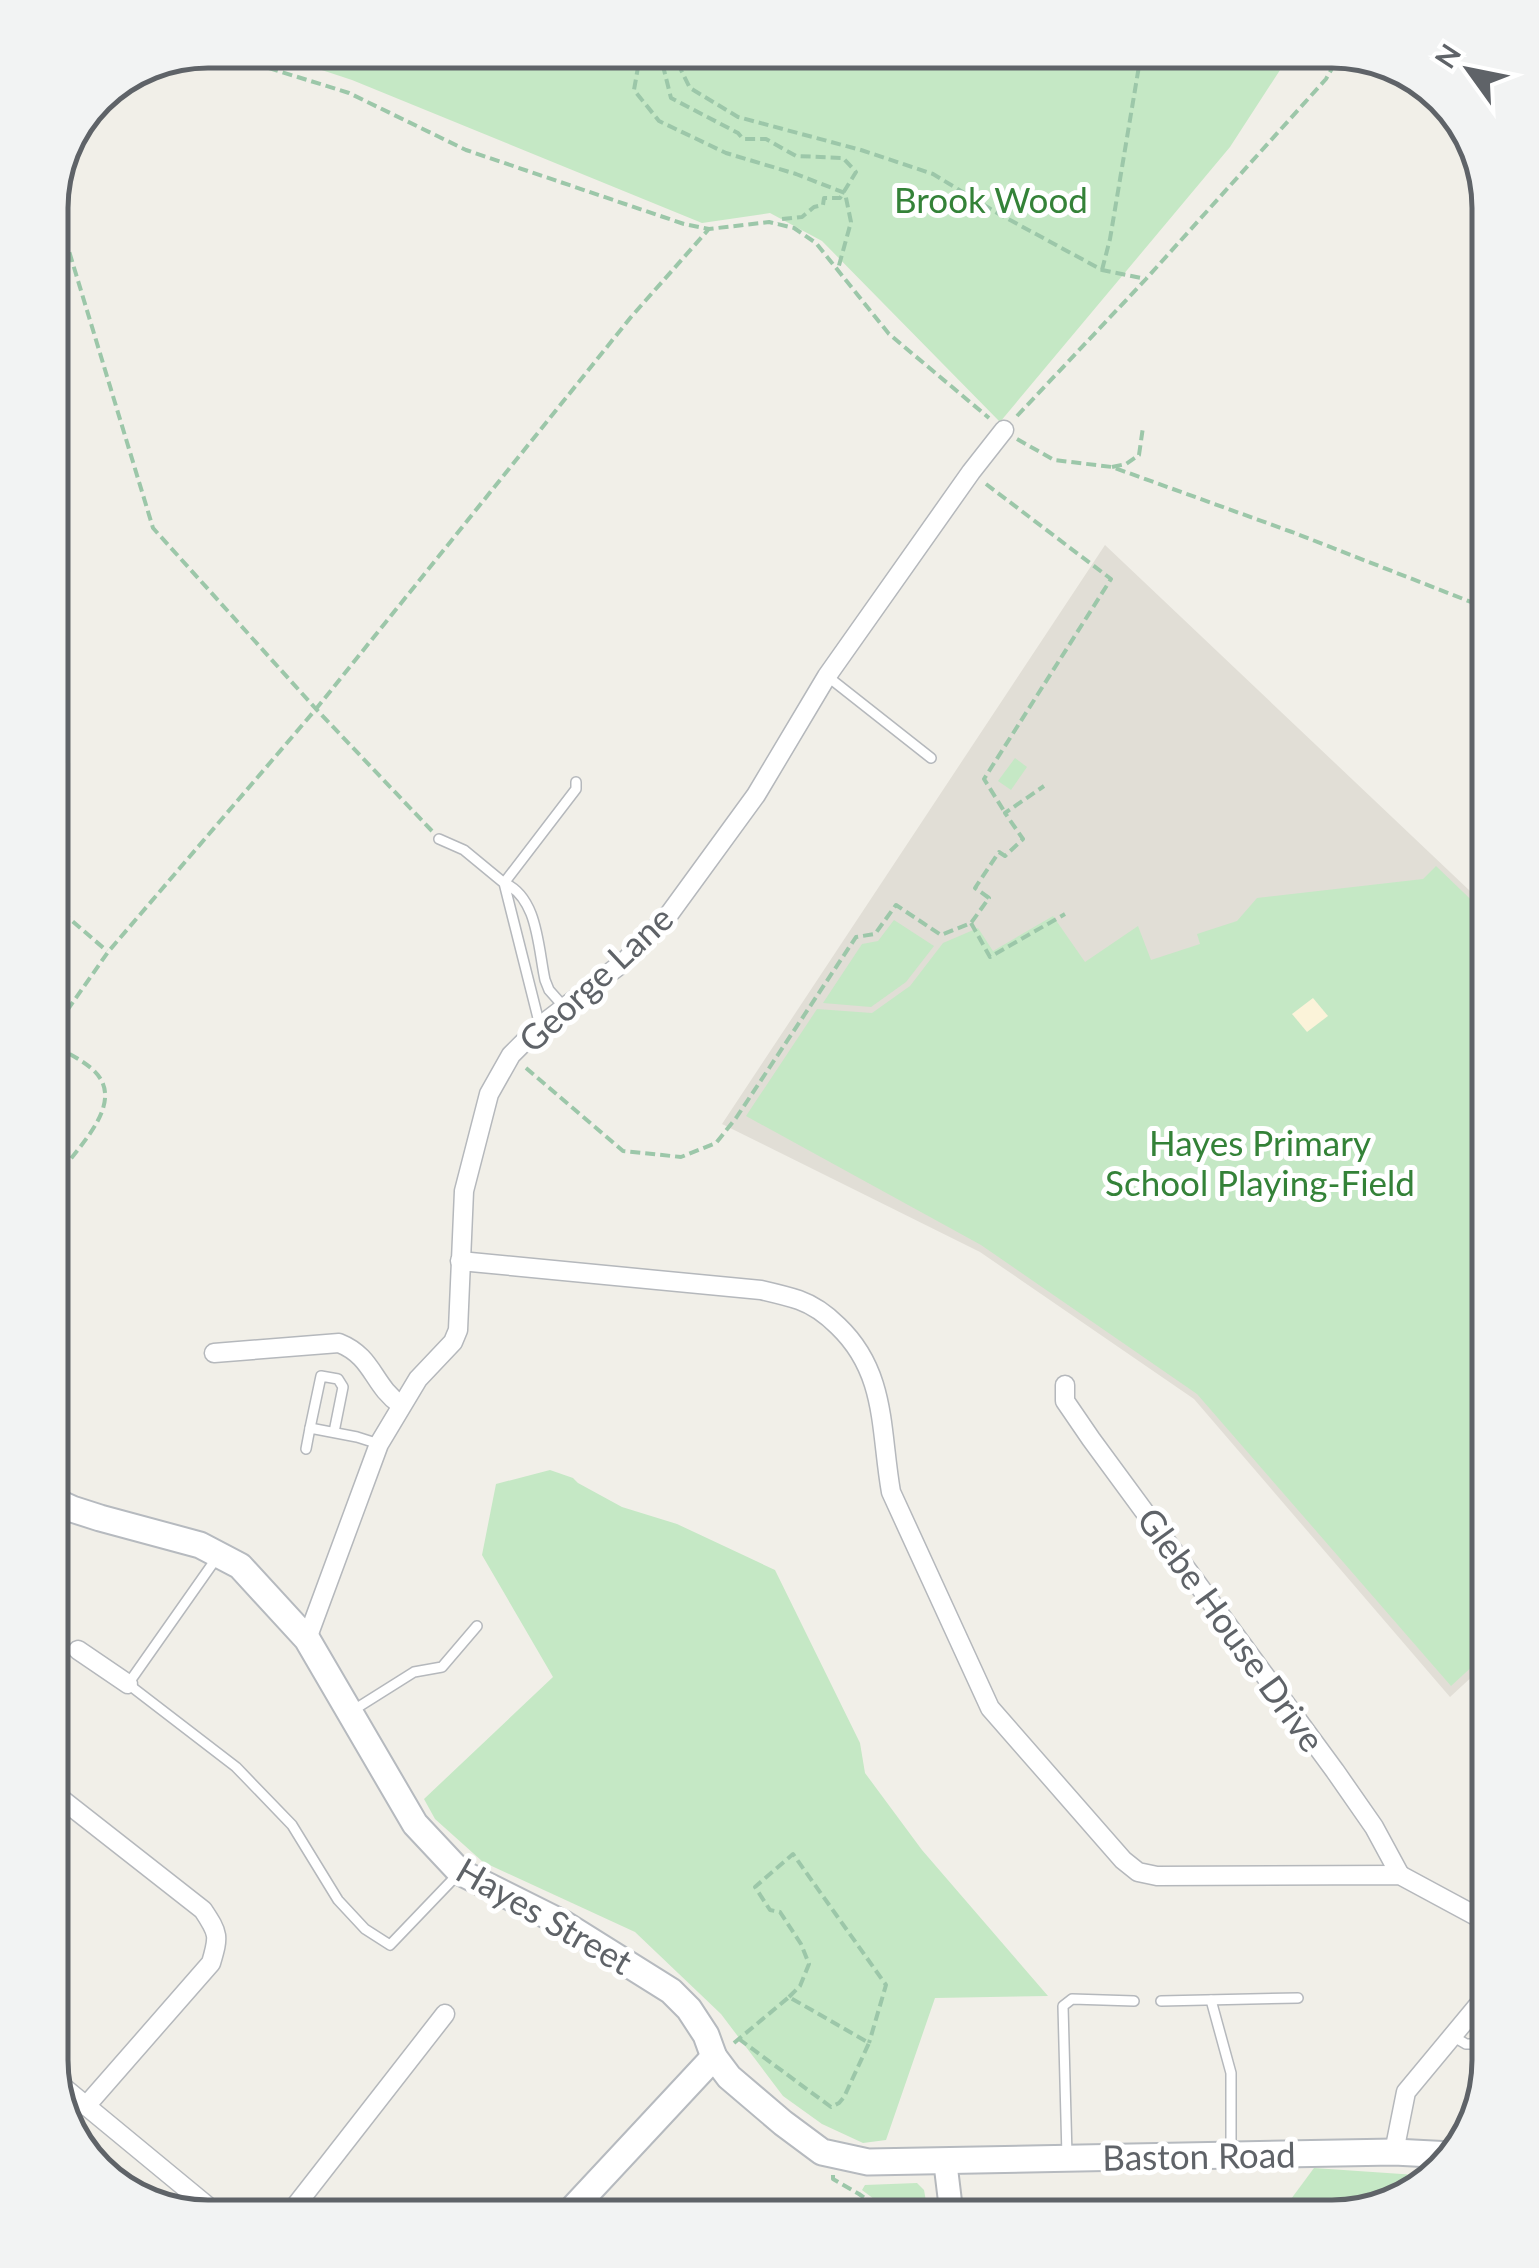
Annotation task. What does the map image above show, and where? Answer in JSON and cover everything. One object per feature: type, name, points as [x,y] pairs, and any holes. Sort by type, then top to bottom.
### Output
[{"type":"main road","name":"Hayes Street","points":[[67,1507],[169,1535],[240,1566],[307,1639],[415,1824],[460,1872],[564,1924],[672,1991],[706,2035],[714,2057],[729,2077],[783,2123],[830,2154],[868,2162],[945,2160]]},
{"type":"main road","points":[[581,2200],[714,2057]]},
{"type":"main road","name":"Baston Road","points":[[945,2160],[1435,2154]]},
{"type":"street","name":"George Lane","points":[[307,1639],[378,1444],[418,1379],[453,1342],[458,1330],[464,1191],[488,1094],[512,1056],[540,1026],[625,961],[670,913],[756,796],[827,676],[1004,430]]},
{"type":"street","points":[[460,1261],[762,1290],[802,1301],[828,1316],[852,1339],[873,1375],[892,1492],[990,1708],[1122,1860],[1138,1872],[1157,1876],[1400,1875],[1472,1914]]},
{"type":"street","points":[[214,1353],[339,1343],[364,1358],[382,1388],[401,1405]]},
{"type":"street","name":"Glebe House Drive","points":[[1065,1385],[1066,1401],[1091,1439],[1345,1785],[1400,1875]]},
{"type":"street","points":[[78,1650],[128,1684]]},
{"type":"street","points":[[67,1803],[203,1910],[216,1930],[211,1963],[86,2106]]},
{"type":"street","points":[[1394,2152],[1406,2092],[1472,2012]]},
{"type":"street","points":[[300,2200],[446,2014]]},
{"type":"street","points":[[72,2094],[200,2200]]},
{"type":"street","points":[[945,2160],[948,2200]]},
{"type":"lane","points":[[827,676],[931,758]]},
{"type":"lane","points":[[504,883],[576,789],[576,782]]},
{"type":"lane","points":[[439,839],[464,850],[522,895],[529,908],[545,980],[565,1008]]},
{"type":"lane","points":[[504,883],[540,1026]]},
{"type":"lane","points":[[306,1449],[320,1376],[334,1377],[343,1386],[334,1432]]},
{"type":"lane","points":[[310,1428],[378,1444]]},
{"type":"lane","points":[[220,1554],[128,1684],[236,1767],[292,1824],[338,1900],[365,1928],[390,1945],[460,1872]]},
{"type":"lane","points":[[350,1712],[414,1672],[442,1667],[477,1626]]},
{"type":"lane","points":[[1161,2001],[1298,1998]]},
{"type":"lane","points":[[1067,2157],[1063,2006],[1072,2000],[1134,2001]]},
{"type":"lane","points":[[1211,2000],[1231,2074],[1231,2155]]},
{"type":"lane","points":[[1452,2036],[1472,2044]]},
{"type":"path","points":[[266,67],[349,93],[466,150],[684,224],[708,229],[768,222],[794,228],[816,243],[890,334],[1031,448],[1054,460],[1112,467],[1472,602]]},
{"type":"path","points":[[638,67],[634,90],[659,122],[726,154],[796,174],[845,194]]},
{"type":"path","points":[[663,67],[671,98],[743,139],[766,139],[796,156],[843,158],[856,172],[840,198],[824,198],[823,204],[802,217],[779,224]]},
{"type":"path","points":[[679,67],[690,88],[738,117],[933,174],[1102,270],[1146,278]]},
{"type":"path","points":[[1102,270],[1139,68]]},
{"type":"path","points":[[1004,430],[1146,278],[1332,68]]},
{"type":"path","points":[[838,269],[852,222],[845,194]]},
{"type":"path","points":[[68,1010],[108,952],[316,709],[631,317],[708,229]]},
{"type":"path","points":[[68,246],[154,528],[439,839]]},
{"type":"path","points":[[1112,467],[1139,455],[1143,427]]},
{"type":"path","points":[[512,1056],[622,1152],[682,1158],[716,1143],[736,1118],[856,937],[875,934],[896,905],[941,935],[971,923],[989,898],[974,888],[999,852],[1005,856],[1023,839],[984,780],[1111,580],[971,472]]},
{"type":"path","points":[[1005,813],[1044,786]]},
{"type":"path","points":[[971,923],[990,957],[1065,914]]},
{"type":"path","points":[[68,917],[108,952]]},
{"type":"path","points":[[67,1162],[102,1113],[107,1092],[91,1068],[68,1054]]},
{"type":"path","points":[[714,2057],[790,1997],[800,1986],[809,1964],[802,1944],[780,1912],[770,1910],[755,1887],[793,1854],[886,1984],[869,2044],[844,2096],[831,2107],[739,2039]]},
{"type":"path","points":[[790,1997],[869,2044]]},
{"type":"path","points":[[830,2154],[833,2179],[868,2200]]},
{"type":"shaded area","name":"Hayes Primary School Playing-Field","points":[[1105,545],[1472,893],[1472,1677],[1450,1697],[1194,1399],[980,1252],[722,1124]]},
{"type":"green space","name":"Brook Wood","points":[[313,67],[1281,68],[1230,147],[1000,422],[822,241],[770,213],[702,223]]},
{"type":"green space","points":[[1015,758],[1027,767],[1011,790],[998,781]]},
{"type":"green space","name":"Hayes Primary School Playing-Field","points":[[1436,866],[1472,901],[1472,1667],[1451,1686],[1197,1394],[981,1245],[746,1116],[817,1009],[872,1013],[910,986],[943,943],[978,928],[993,951],[1053,916],[1085,962],[1138,926],[1151,960],[1200,944],[1197,934],[1237,921],[1257,898],[1423,879]]},
{"type":"green space","points":[[894,920],[934,946],[906,982],[871,1007],[823,1003],[862,944],[878,941]]},
{"type":"green space","points":[[550,1470],[573,1478],[622,1507],[677,1524],[775,1570],[860,1743],[865,1773],[922,1850],[1048,1996],[935,1998],[886,2140],[863,2143],[822,2124],[783,2096],[721,2014],[635,1932],[483,1862],[435,1819],[424,1799],[553,1677],[482,1555],[496,1484]]},
{"type":"green space","points":[[1314,2168],[1412,2175],[1367,2196],[1290,2200]]},
{"type":"green space","points":[[917,2183],[924,2190],[926,2200],[875,2200],[862,2190],[865,2185]]},
{"type":"sand","points":[[1313,998],[1328,1016],[1307,1032],[1292,1014]]}]
